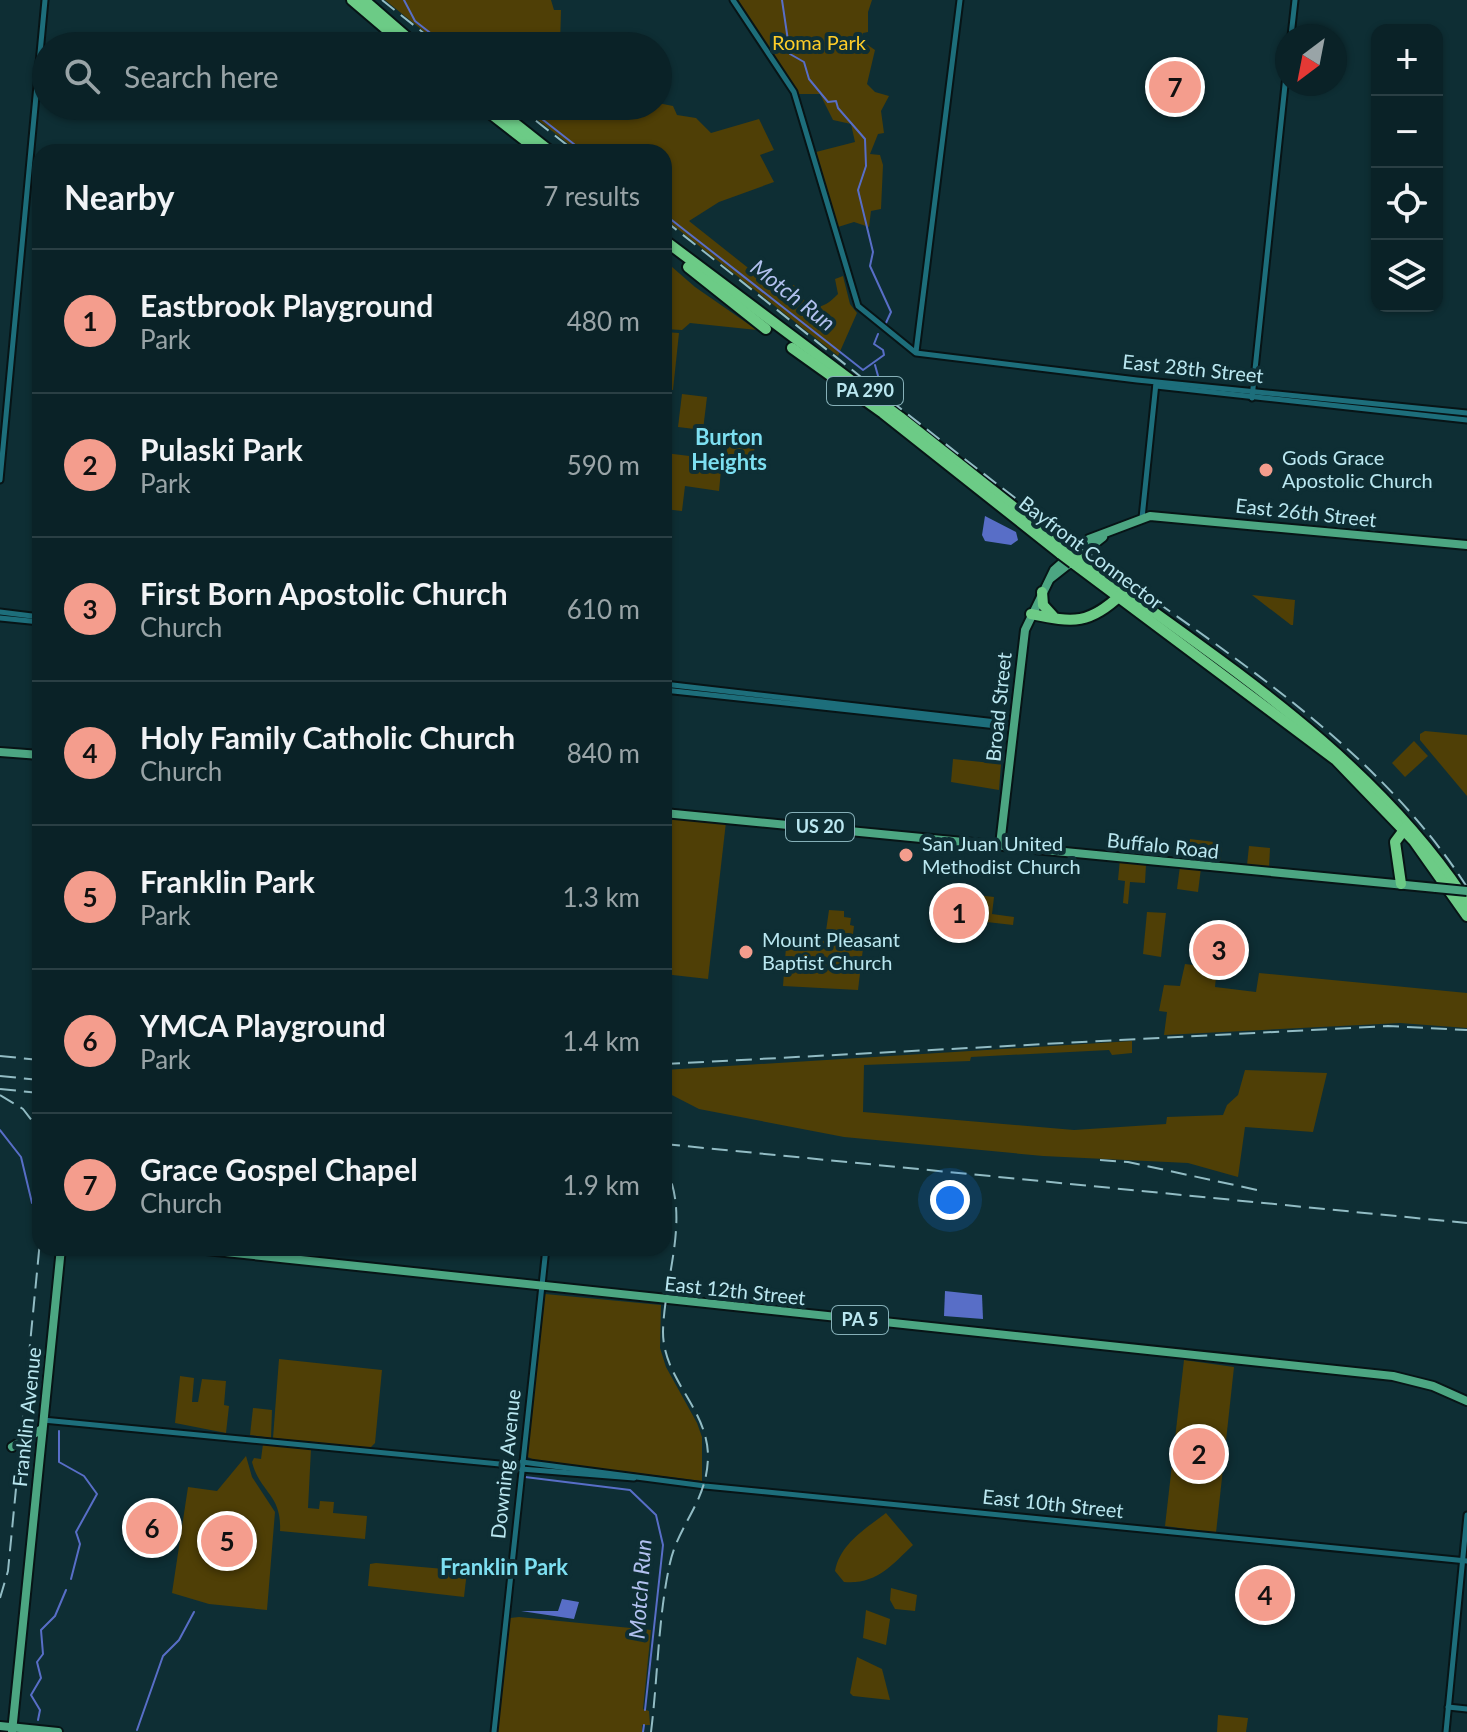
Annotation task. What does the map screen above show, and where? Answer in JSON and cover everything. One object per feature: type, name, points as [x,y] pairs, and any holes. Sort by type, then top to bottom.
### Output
[{"type":"highway","points":[[352,0],[390,32]]},
{"type":"highway","points":[[364,0],[401,32]]},
{"type":"highway","points":[[499,120],[530,144]]},
{"type":"highway","points":[[511,120],[541,144]]},
{"type":"highway","name":"Bayfront Connector","points":[[672,246],[900,417],[1080,564],[1321,737],[1406,826],[1467,902]]},
{"type":"highway","name":"Bayfront Connector","points":[[672,255],[1060,548]]},
{"type":"highway","name":"Bayfront Connector","points":[[1080,564],[1100,582],[1122,594]]},
{"type":"highway","points":[[1100,582],[1106,595],[1102,611]]},
{"type":"highway","points":[[1042,592],[1044,607],[1058,619]]},
{"type":"highway","points":[[1031,614],[1083,620],[1102,611],[1122,594]]},
{"type":"highway","points":[[1401,884],[1396,838],[1406,826]]},
{"type":"highway","name":"Bayfront Connector","points":[[1406,826],[1467,916]]},
{"type":"highway","points":[[1396,849],[1413,840]]},
{"type":"main road","name":"East 26th Street","points":[[1142,518],[1181,517],[1467,545]]},
{"type":"main road","name":"Broad Street","points":[[1000,845],[1009,724],[1021,649],[1031,614],[1054,570],[1074,550],[1097,534],[1142,518]]},
{"type":"main road","points":[[0,752],[32,754]]},
{"type":"main road","name":"Buffalo Road","points":[[672,814],[1467,891]]},
{"type":"main road","points":[[982,843],[1002,824]]},
{"type":"main road","name":"Franklin Avenue","points":[[12,1730],[60,1256]]},
{"type":"main road","name":"East 12th Street","points":[[262,1256],[1393,1376],[1429,1384],[1467,1401]]},
{"type":"main road","points":[[12,1447],[42,1424]]},
{"type":"main road","points":[[0,1726],[12,1730],[58,1732]]},
{"type":"street","points":[[42,32],[45,0]]},
{"type":"street","points":[[733,0],[794,92],[858,306],[916,353]]},
{"type":"street","points":[[916,353],[960,0]]},
{"type":"street","points":[[1292,24],[1295,0]]},
{"type":"street","points":[[1252,394],[1284,96]]},
{"type":"street","points":[[0,480],[34,120]]},
{"type":"street","name":"East 28th Street","points":[[916,353],[1156,384],[1467,413]]},
{"type":"street","points":[[1142,518],[1156,384]]},
{"type":"street","name":"East 28th Street","points":[[1252,394],[1467,420]]},
{"type":"street","points":[[0,615],[32,618]]},
{"type":"street","points":[[672,688],[997,726],[1009,724]]},
{"type":"street","name":"Downing Avenue","points":[[494,1732],[545,1256]]},
{"type":"street","name":"East 10th Street","points":[[42,1424],[609,1471],[635,1478],[1465,1560]]},
{"type":"street","points":[[1446,1732],[1467,1515]]},
{"type":"street","points":[[1448,1707],[1467,1709]]},
{"type":"green space","points":[[385,0],[551,0],[554,10],[561,10],[560,32],[425,32]]},
{"type":"green space","name":"Roma Park","points":[[736,0],[872,0],[868,12],[868,32],[863,33],[862,41],[875,50],[867,84],[875,92],[889,96],[881,111],[884,133],[878,134],[870,154],[880,155],[883,165],[881,209],[871,211],[869,227],[854,222],[838,227],[816,152],[855,142],[851,124],[833,120],[820,94],[798,94]]},
{"type":"green space","points":[[672,106],[677,115],[696,118],[711,133],[759,119],[774,150],[760,155],[774,182],[719,202],[689,221],[776,290],[794,285],[803,299],[813,306],[824,305],[838,294],[835,279],[843,276],[850,304],[857,313],[838,356],[672,224],[672,144],[569,144],[538,120],[672,120]]},
{"type":"green space","points":[[672,267],[757,330],[690,323],[682,330],[672,329]]},
{"type":"green space","points":[[672,333],[679,333],[672,390]]},
{"type":"green space","points":[[682,394],[707,397],[703,430],[678,427]]},
{"type":"green space","points":[[729,435],[756,439],[753,458],[726,456]]},
{"type":"green space","points":[[672,454],[722,460],[719,491],[685,486],[682,511],[672,510]]},
{"type":"green space","points":[[1252,595],[1295,600],[1293,625],[1291,625]]},
{"type":"green space","points":[[1425,731],[1467,735],[1467,796],[1420,740],[1420,734]]},
{"type":"green space","points":[[1414,741],[1428,756],[1405,777],[1392,763]]},
{"type":"green space","points":[[953,759],[1001,764],[999,790],[951,782]]},
{"type":"green space","points":[[672,818],[726,822],[708,979],[672,975]]},
{"type":"green space","points":[[1190,839],[1222,843],[1220,864],[1187,861]]},
{"type":"green space","points":[[1249,846],[1270,848],[1269,868],[1247,865]]},
{"type":"green space","points":[[1120,859],[1146,865],[1145,883],[1130,882],[1128,904],[1123,903],[1125,881],[1118,880]]},
{"type":"green space","points":[[1180,866],[1201,868],[1198,892],[1177,889]]},
{"type":"green space","points":[[977,895],[994,897],[992,914],[1014,917],[1013,925],[978,921]]},
{"type":"green space","points":[[829,910],[844,911],[844,917],[851,918],[853,934],[826,931]]},
{"type":"green space","points":[[1147,912],[1166,913],[1161,957],[1143,954]]},
{"type":"green space","points":[[787,934],[864,940],[858,990],[783,986]]},
{"type":"green space","points":[[1185,964],[1217,968],[1215,987],[1256,992],[1259,973],[1467,993],[1467,1028],[1400,1023],[1164,1035],[1167,1012],[1159,1011],[1164,985],[1180,986]]},
{"type":"green space","points":[[1132,1041],[1132,1053],[1112,1055],[1109,1050],[971,1057],[970,1061],[864,1065],[863,1112],[1074,1130],[1166,1124],[1167,1117],[1223,1115],[1227,1105],[1238,1095],[1245,1070],[1327,1073],[1313,1132],[1245,1127],[1238,1177],[1188,1163],[1043,1156],[844,1137],[699,1109],[672,1095],[672,1070]]},
{"type":"green space","points":[[545,1294],[661,1305],[660,1348],[666,1367],[702,1437],[702,1481],[536,1461],[526,1456]]},
{"type":"green space","points":[[279,1359],[382,1370],[375,1443],[370,1448],[273,1438]]},
{"type":"green space","points":[[1184,1360],[1234,1367],[1216,1533],[1165,1526]]},
{"type":"green space","points":[[180,1376],[194,1378],[192,1402],[198,1402],[202,1379],[226,1381],[224,1405],[229,1406],[226,1433],[175,1423]]},
{"type":"green space","points":[[253,1408],[272,1410],[271,1438],[250,1435]]},
{"type":"green space","points":[[263,1444],[311,1449],[308,1508],[319,1509],[320,1501],[334,1502],[333,1513],[367,1516],[365,1539],[280,1531],[278,1509],[252,1462],[254,1458],[261,1459]]},
{"type":"green space","points":[[246,1456],[252,1477],[275,1512],[267,1610],[209,1604],[172,1593],[188,1487],[217,1491]]},
{"type":"green space","points":[[886,1513],[913,1545],[874,1577],[844,1582],[835,1571],[842,1553],[854,1538]]},
{"type":"green space","points":[[370,1564],[467,1571],[464,1597],[368,1586]]},
{"type":"green space","points":[[891,1588],[917,1595],[915,1611],[895,1609],[890,1600]]},
{"type":"green space","points":[[866,1610],[890,1619],[886,1645],[863,1638]]},
{"type":"green space","points":[[510,1618],[651,1630],[643,1709],[649,1711],[650,1725],[642,1725],[642,1732],[497,1732]]},
{"type":"green space","points":[[857,1657],[882,1669],[890,1700],[853,1696],[850,1693]]},
{"type":"green space","points":[[1218,1715],[1248,1718],[1246,1732],[1217,1732]]},
{"type":"water","points":[[985,516],[1016,532],[1018,540],[1011,545],[985,541],[982,535]]},
{"type":"water","points":[[945,1291],[982,1295],[983,1319],[944,1316]]},
{"type":"water","points":[[562,1599],[579,1602],[574,1619],[521,1611],[558,1611]]},
{"type":"waterway","points":[[404,0],[415,21],[429,32]]},
{"type":"waterway","name":"Motch Run","points":[[782,0],[790,54],[804,62],[809,79],[828,102],[836,101],[838,108],[865,139],[866,166],[858,190],[873,252],[870,266],[891,312],[885,325]]},
{"type":"waterway","name":"Motch Run","points":[[543,120],[574,144]]},
{"type":"waterway","name":"Motch Run","points":[[672,220],[863,370],[884,355],[883,350],[874,344],[878,334]]},
{"type":"waterway","points":[[875,365],[880,383]]},
{"type":"waterway","points":[[0,1130],[21,1157],[32,1203]]},
{"type":"waterway","points":[[59,1431],[59,1462],[84,1476],[97,1494],[76,1532],[80,1544],[71,1579]]},
{"type":"waterway","name":"Motch Run","points":[[525,1477],[630,1490],[656,1515],[663,1545],[645,1710]]},
{"type":"waterway","points":[[38,1720],[40,1710],[31,1695],[41,1678],[37,1662],[43,1654],[41,1630],[55,1616],[66,1590]]},
{"type":"waterway","points":[[137,1730],[163,1656],[179,1640],[194,1612]]},
{"type":"waterway","name":"Motch Run","points":[[643,1732],[644,1725]]},
{"type":"railway","points":[[382,0],[422,32]]},
{"type":"railway","points":[[535,120],[566,144]]},
{"type":"railway","points":[[672,226],[1030,509],[1291,701],[1387,787],[1429,835],[1467,887]]},
{"type":"railway","points":[[672,1064],[1388,1026],[1467,1030]]},
{"type":"railway","points":[[0,1056],[32,1059]]},
{"type":"railway","points":[[0,1076],[32,1079]]},
{"type":"railway","points":[[0,1089],[32,1092]]},
{"type":"railway","points":[[0,1095],[23,1109],[32,1121]]},
{"type":"railway","points":[[672,1145],[1467,1223]]},
{"type":"railway","points":[[1100,1160],[1128,1162],[1262,1191]]},
{"type":"railway","points":[[651,1732],[670,1563],[703,1486],[708,1455],[701,1423],[665,1349],[664,1311],[676,1225],[672,1184]]},
{"type":"railway","points":[[0,1598],[8,1571],[39,1256]]},
{"type":"place","name":"Grace Gospel Chapel","points":[[1175,87]]},
{"type":"place","name":"Gods Grace Apostolic Church","points":[[1266,470]]},
{"type":"place","name":"San Juan United Methodist Church","points":[[906,855]]},
{"type":"place","name":"Eastbrook Playground","points":[[959,913]]},
{"type":"place","name":"First Born Apostolic Church","points":[[1219,950]]},
{"type":"place","name":"Mount Pleasant Baptist Church","points":[[746,952]]},
{"type":"place","name":"Pulaski Park","points":[[1199,1454]]},
{"type":"place","name":"YMCA Playground","points":[[152,1528]]},
{"type":"place","name":"Franklin Park","points":[[227,1541]]},
{"type":"place","name":"Holy Family Catholic Church","points":[[1265,1595]]},
{"type":"district","name":"Burton Heights","points":[[729,450]]},
{"type":"district","name":"Franklin Park","points":[[504,1567]]}]
